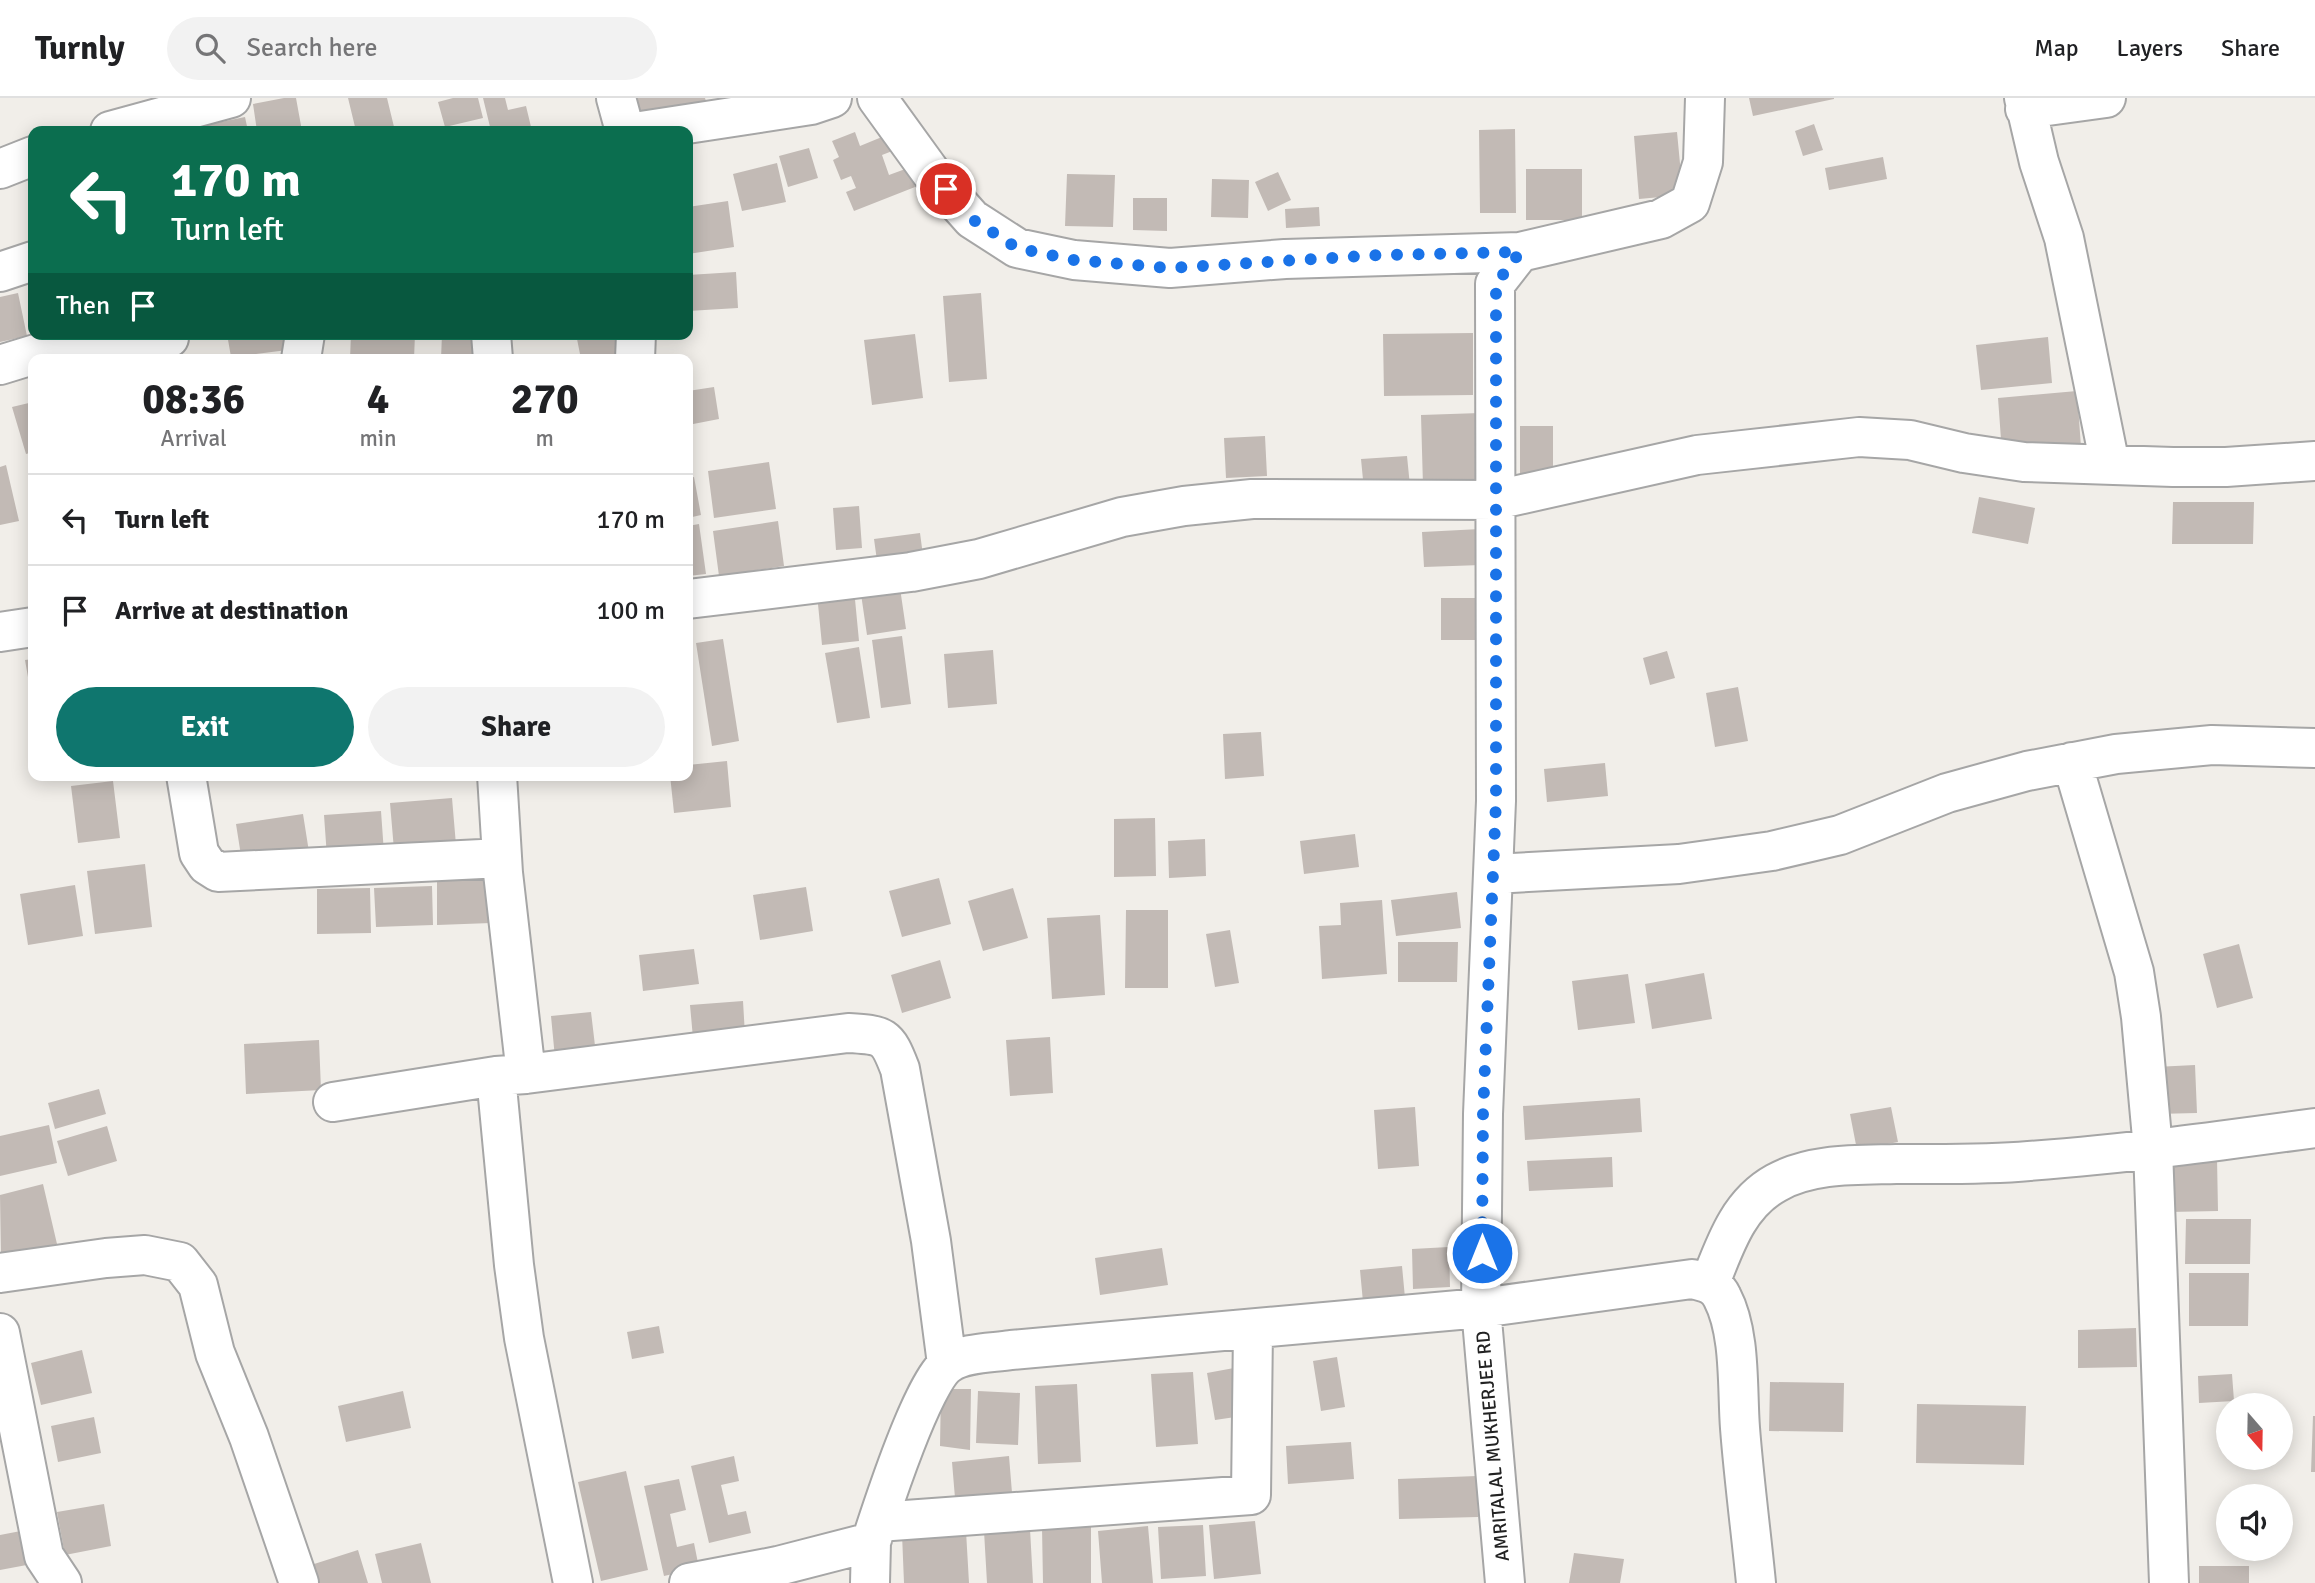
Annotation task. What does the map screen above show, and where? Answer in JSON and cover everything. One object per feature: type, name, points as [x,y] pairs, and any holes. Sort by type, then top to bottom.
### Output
[{"type":"street","points":[[128,126],[231,98]]},
{"type":"street","points":[[616,98],[624,126]]},
{"type":"street","points":[[674,126],[811,105],[832,98]]},
{"type":"street","points":[[877,98],[932,174],[972,219],[1017,248],[1074,260],[1170,268],[1298,258],[1520,252],[1661,219],[1690,203],[1703,162],[1705,98]]},
{"type":"street","points":[[2106,98],[2024,104],[2039,162],[2064,238],[2110,465]]},
{"type":"street","points":[[0,169],[28,158]]},
{"type":"street","name":"AMRITALAL MUKHERJEE RD","points":[[1504,1583],[1481,1308],[1483,1114],[1496,801],[1496,284],[1520,252]]},
{"type":"street","points":[[0,272],[28,263]]},
{"type":"street","points":[[37,354],[93,343],[171,344]]},
{"type":"street","points":[[0,365],[28,357]]},
{"type":"street","points":[[693,598],[911,572],[966,562],[1122,517],[1184,506],[1252,499],[1496,500],[1697,455],[1859,437],[1910,440],[1964,453],[2024,462],[2226,467],[2315,461]]},
{"type":"street","points":[[0,632],[28,628]]},
{"type":"street","points":[[1493,874],[1679,864],[1772,851],[1840,835],[1947,793],[2027,771],[2116,754],[2212,745],[2315,748]]},
{"type":"street","points":[[2072,762],[2134,972],[2141,1017],[2152,1149],[2169,1583]]},
{"type":"street","points":[[187,781],[199,853],[207,865],[218,872],[502,858]]},
{"type":"street","points":[[497,781],[511,1075],[514,1265],[524,1338],[573,1583]]},
{"type":"street","points":[[333,1102],[511,1075],[848,1033],[876,1035],[891,1044],[900,1069],[931,1241],[947,1364]]},
{"type":"street","points":[[1710,1283],[1736,1220],[1758,1196],[1777,1182],[1809,1170],[1847,1165],[2027,1162],[2315,1129]]},
{"type":"street","points":[[0,1273],[145,1255],[180,1262],[198,1285],[215,1353],[249,1437],[299,1583]]},
{"type":"street","points":[[870,1583],[874,1532],[906,1443],[934,1380],[947,1364],[967,1357],[1011,1350],[1481,1308],[1692,1279],[1710,1283],[1721,1293],[1729,1312],[1736,1360],[1740,1430],[1756,1583]]},
{"type":"street","points":[[689,1583],[790,1563],[874,1532],[1251,1495],[1253,1328]]},
{"type":"street","points":[[0,1333],[44,1556],[62,1583]]},
{"type":"building","points":[[296,98],[301,126],[256,126],[253,104]]},
{"type":"building","points":[[348,98],[387,98],[394,126],[355,126]]},
{"type":"building","points":[[453,98],[478,98],[483,118],[445,126],[438,102]]},
{"type":"building","points":[[483,98],[505,98],[508,110],[526,106],[531,126],[490,126]]},
{"type":"building","points":[[634,98],[705,98],[706,101],[636,112]]},
{"type":"building","points":[[1749,98],[1834,98],[1834,99],[1753,116]]},
{"type":"building","points":[[245,117],[247,126],[202,126]]},
{"type":"building","points":[[1814,124],[1823,150],[1803,156],[1795,131]]},
{"type":"building","points":[[1515,129],[1516,213],[1480,213],[1479,130]]},
{"type":"building","points":[[855,132],[860,146],[894,132],[900,148],[882,155],[889,175],[908,168],[915,187],[854,211],[846,192],[856,188],[851,176],[841,180],[833,160],[839,157],[832,141]]},
{"type":"building","points":[[1677,132],[1683,195],[1639,199],[1634,136]]},
{"type":"building","points":[[809,148],[818,178],[788,187],[779,156]]},
{"type":"building","points":[[1883,157],[1887,179],[1829,190],[1825,168]]},
{"type":"building","points":[[777,163],[786,202],[742,211],[733,174]]},
{"type":"building","points":[[1526,169],[1582,169],[1582,220],[1526,220]]},
{"type":"building","points":[[1278,172],[1291,200],[1268,211],[1255,182]]},
{"type":"building","points":[[1067,174],[1115,175],[1113,227],[1065,226]]},
{"type":"building","points":[[1212,179],[1249,180],[1248,218],[1211,217]]},
{"type":"building","points":[[1133,198],[1167,198],[1167,231],[1133,230]]},
{"type":"building","points":[[728,201],[734,247],[693,253],[693,206]]},
{"type":"building","points":[[1319,207],[1320,226],[1286,228],[1285,209]]},
{"type":"building","points":[[736,272],[738,308],[693,311],[693,275]]},
{"type":"building","points":[[18,293],[27,336],[0,342],[0,297]]},
{"type":"building","points":[[981,293],[987,379],[949,382],[943,296]]},
{"type":"building","points":[[1473,333],[1473,395],[1384,396],[1383,334]]},
{"type":"building","points":[[915,334],[923,398],[872,405],[864,340]]},
{"type":"building","points":[[2048,337],[2052,383],[1981,390],[1976,345]]},
{"type":"building","points":[[228,340],[294,340],[295,349],[230,354]]},
{"type":"building","points":[[351,340],[415,340],[414,354],[350,354]]},
{"type":"building","points":[[442,340],[478,340],[476,354],[441,354]]},
{"type":"building","points":[[577,340],[625,340],[627,354],[580,354]]},
{"type":"building","points":[[714,387],[719,419],[693,424],[693,390]]},
{"type":"building","points":[[2077,391],[2081,447],[2002,453],[1998,398]]},
{"type":"building","points":[[28,403],[28,453],[26,454],[12,407]]},
{"type":"building","points":[[1480,413],[1482,485],[1423,486],[1421,415]]},
{"type":"building","points":[[1520,426],[1553,426],[1553,476],[1520,477]]},
{"type":"building","points":[[1265,436],[1267,476],[1226,478],[1224,438]]},
{"type":"building","points":[[1407,456],[1410,486],[1364,490],[1361,459]]},
{"type":"building","points":[[769,462],[776,509],[714,518],[708,471]]},
{"type":"building","points":[[6,465],[19,521],[0,525],[0,467]]},
{"type":"building","points":[[693,477],[701,515],[693,517]]},
{"type":"building","points":[[1979,497],[2035,508],[2028,544],[1972,533]]},
{"type":"building","points":[[2173,502],[2254,502],[2253,544],[2172,544]]},
{"type":"building","points":[[859,506],[862,548],[836,550],[833,508]]},
{"type":"building","points":[[778,521],[784,566],[719,576],[713,531]]},
{"type":"building","points":[[699,524],[706,574],[693,575],[693,525]]},
{"type":"building","points":[[1480,529],[1481,565],[1424,567],[1422,532]]},
{"type":"building","points":[[920,533],[924,563],[878,568],[874,539]]},
{"type":"building","points":[[900,588],[906,629],[867,635],[861,594]]},
{"type":"building","points":[[854,589],[859,641],[822,645],[817,594]]},
{"type":"building","points":[[1441,598],[1481,598],[1482,640],[1441,640]]},
{"type":"building","points":[[902,636],[911,704],[881,708],[872,640]]},
{"type":"building","points":[[723,639],[739,741],[712,746],[696,643]]},
{"type":"building","points":[[859,647],[870,718],[837,723],[825,653]]},
{"type":"building","points":[[993,650],[997,704],[948,708],[944,654]]},
{"type":"building","points":[[1667,651],[1675,678],[1650,685],[1643,658]]},
{"type":"building","points":[[1738,687],[1748,741],[1715,747],[1706,693]]},
{"type":"building","points":[[1261,732],[1264,776],[1225,779],[1223,734]]},
{"type":"building","points":[[727,761],[731,807],[674,813],[671,781],[693,781],[693,764]]},
{"type":"building","points":[[1605,763],[1608,796],[1547,802],[1544,769]]},
{"type":"building","points":[[113,781],[120,838],[78,843],[71,786]]},
{"type":"building","points":[[452,798],[456,845],[394,850],[390,803]]},
{"type":"building","points":[[381,811],[384,853],[327,857],[324,815]]},
{"type":"building","points":[[303,814],[309,852],[242,862],[236,824]]},
{"type":"building","points":[[1155,818],[1156,876],[1114,877],[1114,819]]},
{"type":"building","points":[[1355,834],[1359,867],[1304,874],[1300,841]]},
{"type":"building","points":[[1205,839],[1206,876],[1169,878],[1168,841]]},
{"type":"building","points":[[145,864],[152,927],[95,934],[87,871]]},
{"type":"building","points":[[490,878],[491,923],[437,925],[437,879]]},
{"type":"building","points":[[939,878],[951,924],[902,937],[889,891]]},
{"type":"building","points":[[75,885],[83,936],[28,945],[20,894]]},
{"type":"building","points":[[432,886],[433,925],[376,927],[374,888]]},
{"type":"building","points":[[806,887],[813,931],[760,940],[753,895]]},
{"type":"building","points":[[370,888],[371,933],[317,934],[317,889]]},
{"type":"building","points":[[1013,888],[1028,938],[983,951],[968,901]]},
{"type":"building","points":[[1457,892],[1461,928],[1396,936],[1391,900]]},
{"type":"building","points":[[1382,900],[1387,974],[1322,979],[1319,926],[1341,925],[1340,903]]},
{"type":"building","points":[[1126,910],[1168,910],[1168,988],[1125,988]]},
{"type":"building","points":[[1100,915],[1105,995],[1052,999],[1047,918]]},
{"type":"building","points":[[1230,930],[1239,983],[1215,987],[1206,934]]},
{"type":"building","points":[[1398,942],[1458,942],[1457,982],[1398,982]]},
{"type":"building","points":[[2239,944],[2253,998],[2217,1008],[2203,954]]},
{"type":"building","points":[[694,949],[699,984],[643,991],[639,955]]},
{"type":"building","points":[[940,960],[951,998],[902,1013],[891,975]]},
{"type":"building","points":[[1704,973],[1712,1019],[1652,1029],[1645,984]]},
{"type":"building","points":[[1628,974],[1635,1023],[1578,1030],[1572,981]]},
{"type":"building","points":[[743,1001],[745,1035],[693,1038],[690,1005]]},
{"type":"building","points":[[591,1012],[596,1054],[555,1058],[551,1016]]},
{"type":"building","points":[[1050,1037],[1053,1093],[1010,1096],[1006,1040]]},
{"type":"building","points":[[319,1040],[321,1090],[246,1094],[244,1044]]},
{"type":"building","points":[[2195,1065],[2197,1113],[2156,1114],[2155,1067]]},
{"type":"building","points":[[99,1089],[106,1114],[55,1129],[48,1103]]},
{"type":"building","points":[[1640,1098],[1642,1132],[1525,1140],[1523,1106]]},
{"type":"building","points":[[1415,1107],[1419,1166],[1378,1169],[1374,1110]]},
{"type":"building","points":[[1891,1107],[1898,1142],[1857,1150],[1850,1114]]},
{"type":"building","points":[[49,1125],[57,1163],[0,1176],[0,1136]]},
{"type":"building","points":[[107,1126],[117,1161],[68,1176],[57,1141]]},
{"type":"building","points":[[1612,1157],[1613,1187],[1529,1191],[1527,1161]]},
{"type":"building","points":[[2217,1158],[2218,1211],[2169,1212],[2168,1159]]},
{"type":"building","points":[[43,1184],[57,1244],[1,1258],[0,1195]]},
{"type":"building","points":[[2186,1219],[2251,1219],[2250,1264],[2185,1264]]},
{"type":"building","points":[[1449,1247],[1450,1287],[1413,1289],[1412,1249]]},
{"type":"building","points":[[1162,1248],[1168,1285],[1100,1295],[1095,1258]]},
{"type":"building","points":[[1402,1266],[1405,1298],[1363,1302],[1360,1270]]},
{"type":"building","points":[[2189,1273],[2249,1273],[2248,1326],[2189,1326]]},
{"type":"building","points":[[659,1326],[664,1353],[632,1359],[627,1332]]},
{"type":"building","points":[[2136,1328],[2137,1367],[2078,1368],[2078,1330]]},
{"type":"building","points":[[82,1350],[92,1393],[41,1405],[31,1363]]},
{"type":"building","points":[[1337,1357],[1345,1407],[1321,1411],[1313,1361]]},
{"type":"building","points":[[1234,1368],[1242,1416],[1215,1420],[1207,1373]]},
{"type":"building","points":[[1193,1372],[1198,1444],[1156,1447],[1151,1374]]},
{"type":"building","points":[[2232,1374],[2233,1393],[2216,1393],[2216,1402],[2199,1403],[2198,1376]]},
{"type":"building","points":[[1770,1382],[1844,1383],[1843,1432],[1769,1431]]},
{"type":"building","points":[[1077,1384],[1081,1462],[1038,1464],[1035,1386]]},
{"type":"building","points":[[941,1389],[971,1389],[970,1450],[940,1446]]},
{"type":"building","points":[[403,1391],[411,1428],[346,1442],[338,1406]]},
{"type":"building","points":[[978,1391],[1020,1393],[1018,1445],[976,1443]]},
{"type":"building","points":[[1917,1404],[2026,1406],[2024,1465],[1916,1463]]},
{"type":"building","points":[[2313,1416],[2315,1472],[2311,1472]]},
{"type":"building","points":[[94,1417],[101,1453],[58,1462],[51,1426]]},
{"type":"building","points":[[1351,1442],[1354,1479],[1288,1484],[1286,1446]]},
{"type":"building","points":[[734,1456],[739,1481],[721,1485],[728,1515],[746,1511],[751,1533],[709,1543],[691,1466]]},
{"type":"building","points":[[1009,1456],[1013,1505],[956,1510],[952,1462]]},
{"type":"building","points":[[626,1471],[648,1570],[601,1581],[578,1482]]},
{"type":"building","points":[[1477,1476],[1478,1517],[1399,1519],[1398,1479]]},
{"type":"building","points":[[679,1479],[686,1510],[670,1514],[677,1547],[694,1543],[699,1568],[664,1576],[644,1486]]},
{"type":"building","points":[[104,1504],[111,1546],[65,1555],[57,1512]]},
{"type":"building","points":[[1255,1521],[1261,1574],[1214,1579],[1209,1525]]},
{"type":"building","points":[[1203,1525],[1206,1576],[1161,1579],[1158,1527]]},
{"type":"building","points":[[1091,1526],[1091,1583],[1043,1583],[1042,1527]]},
{"type":"building","points":[[1148,1526],[1153,1583],[1102,1583],[1098,1531]]},
{"type":"building","points":[[1030,1529],[1033,1583],[987,1583],[984,1531]]},
{"type":"building","points":[[26,1530],[32,1564],[0,1570],[0,1535]]},
{"type":"building","points":[[966,1531],[969,1583],[904,1583],[902,1534]]},
{"type":"building","points":[[421,1543],[431,1583],[382,1583],[375,1554]]},
{"type":"building","points":[[358,1550],[368,1583],[317,1583],[311,1565]]},
{"type":"building","points":[[1574,1553],[1624,1559],[1620,1583],[1569,1583]]},
{"type":"building","points":[[2199,1566],[2249,1566],[2249,1583],[2199,1583]]},
{"type":"route","points":[[946,189],[972,219],[1017,248],[1074,260],[1170,268],[1285,259],[1520,252],[1496,284],[1496,801],[1483,1114],[1482,1253]]}]
